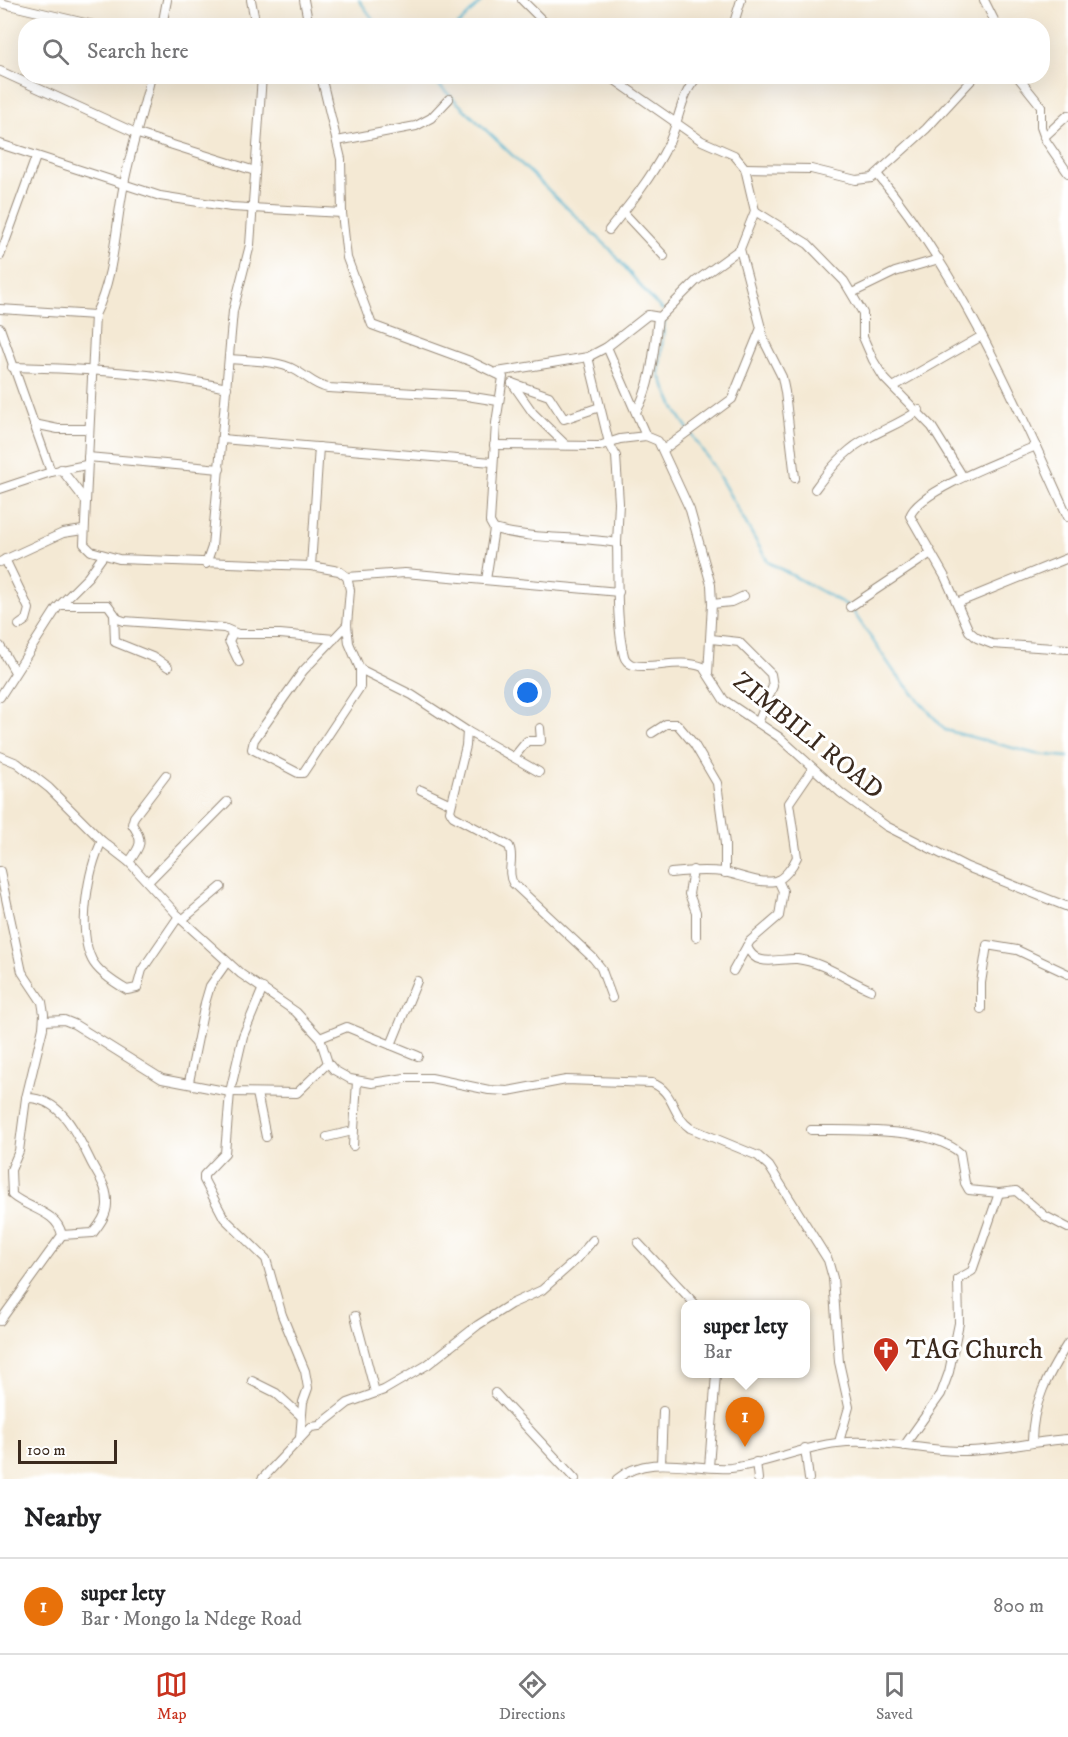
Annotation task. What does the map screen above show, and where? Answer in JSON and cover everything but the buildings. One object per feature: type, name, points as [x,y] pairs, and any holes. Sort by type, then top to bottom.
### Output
[{"type":"street","points":[[164,18],[167,0]]},
{"type":"street","points":[[251,0],[254,18]]},
{"type":"street","points":[[304,0],[307,18]]},
{"type":"street","points":[[522,0],[540,18]]},
{"type":"street","points":[[735,18],[741,0]]},
{"type":"street","points":[[984,0],[993,18]]},
{"type":"street","points":[[0,3],[64,18]]},
{"type":"street","points":[[0,71],[18,79]]},
{"type":"street","points":[[28,84],[138,134],[255,171]]},
{"type":"street","points":[[149,84],[124,184],[113,253],[101,302],[95,315],[84,544],[91,551],[103,556],[206,564],[311,566],[339,571],[347,577],[350,590],[346,625],[349,643],[360,669],[360,687],[303,773],[298,773],[252,749],[254,740],[303,671],[346,625]]},
{"type":"street","points":[[206,564],[212,547],[233,311],[246,264],[261,84]]},
{"type":"street","points":[[323,84],[342,170],[342,213],[347,258],[372,325],[549,396],[564,418],[600,407]]},
{"type":"street","points":[[621,84],[702,141],[734,155],[745,168],[755,210],[740,249],[696,281],[658,318],[645,393],[636,412]]},
{"type":"street","points":[[609,230],[652,174],[677,123],[688,90],[693,84]]},
{"type":"street","points":[[745,168],[811,169],[856,180],[872,178],[897,152],[926,129],[968,84]]},
{"type":"street","points":[[1023,84],[1041,106],[1044,137],[1068,173]]},
{"type":"street","points":[[337,141],[416,126],[431,118],[449,99]]},
{"type":"street","points":[[1044,137],[1068,115]]},
{"type":"street","points":[[0,144],[124,184],[192,202],[252,209],[342,213]]},
{"type":"street","points":[[0,256],[36,157]]},
{"type":"street","points":[[877,174],[903,205],[939,259],[982,336],[1068,517]]},
{"type":"street","points":[[755,210],[814,249],[852,292],[863,313],[863,337],[873,360],[893,387],[919,411],[946,445],[963,477]]},
{"type":"street","points":[[623,212],[664,256]]},
{"type":"street","points":[[740,249],[770,357],[782,377],[795,478]]},
{"type":"street","points":[[852,292],[895,272],[939,259]]},
{"type":"street","points":[[0,309],[95,315]]},
{"type":"street","points":[[500,375],[588,357],[607,347],[648,315],[658,318]]},
{"type":"street","points":[[0,328],[51,472]]},
{"type":"street","points":[[663,450],[732,399],[761,328]]},
{"type":"street","points":[[893,387],[982,336]]},
{"type":"street","points":[[607,347],[646,436]]},
{"type":"street","name":"ZIMBILI ROAD","points":[[588,357],[609,443],[616,456],[619,503],[617,543],[619,592],[624,657],[627,663],[634,666],[669,663],[703,667],[724,700],[798,752],[813,768],[859,807],[907,838],[966,867],[1068,907]]},
{"type":"street","points":[[230,359],[282,366],[295,370],[318,386],[328,388],[467,396],[498,401]]},
{"type":"street","points":[[12,367],[163,375],[227,388]]},
{"type":"street","points":[[486,580],[494,529],[490,522],[492,462],[500,375]]},
{"type":"street","points":[[512,383],[533,413],[566,445]]},
{"type":"street","points":[[815,489],[839,461],[861,442],[919,411]]},
{"type":"street","points":[[34,424],[58,429],[89,429]]},
{"type":"street","points":[[494,445],[589,447],[646,436],[658,441],[695,525],[711,585],[711,639],[708,674]]},
{"type":"street","points":[[222,439],[492,462]]},
{"type":"street","points":[[1036,446],[963,477],[912,510],[911,521],[931,553],[969,632],[992,644],[1068,649]]},
{"type":"street","points":[[311,566],[319,447]]},
{"type":"street","points":[[0,489],[87,461],[220,469]]},
{"type":"street","points":[[61,469],[85,500]]},
{"type":"street","points":[[494,529],[522,535],[591,539],[617,543]]},
{"type":"street","points":[[19,625],[26,621],[28,609],[3,560],[63,533],[83,530]]},
{"type":"street","points":[[850,607],[931,553]]},
{"type":"street","points":[[0,697],[61,604],[88,577],[103,556]]},
{"type":"street","points":[[957,603],[1068,558]]},
{"type":"street","points":[[347,577],[405,573],[619,592]]},
{"type":"street","points":[[712,604],[731,602],[744,596]]},
{"type":"street","points":[[61,604],[108,605],[114,614],[124,621],[224,628],[233,633],[334,639]]},
{"type":"street","points":[[114,614],[115,642],[157,659],[168,667]]},
{"type":"street","points":[[233,633],[229,641],[239,662]]},
{"type":"street","points":[[711,639],[739,642],[771,674],[773,686],[758,723]]},
{"type":"street","points":[[0,646],[15,672]]},
{"type":"street","points":[[360,669],[412,696],[539,772]]},
{"type":"street","points":[[652,733],[666,724],[677,724],[694,744],[717,783],[725,844],[725,873]]},
{"type":"street","points":[[514,757],[527,741],[541,741],[540,728]]},
{"type":"street","points":[[467,731],[466,746],[450,811],[453,816],[509,846],[512,851],[509,874],[513,883],[593,958],[601,968],[612,998]]},
{"type":"street","points":[[0,756],[17,763],[49,788],[102,842],[129,862],[180,918],[227,962],[296,1012],[320,1038],[328,1062],[334,1070],[357,1082],[372,1083],[417,1077],[489,1090],[508,1091],[566,1080],[652,1083],[664,1089],[682,1122],[690,1128],[758,1156],[769,1166],[782,1184],[831,1268],[839,1362],[849,1407],[839,1442]]},
{"type":"street","points":[[671,873],[693,870],[725,873],[763,882],[778,880],[793,865],[797,857],[789,803],[813,768]]},
{"type":"street","points":[[129,862],[141,841],[141,836],[132,824],[134,817],[166,775]]},
{"type":"street","points":[[421,790],[451,804]]},
{"type":"street","points":[[148,882],[227,802]]},
{"type":"street","points":[[102,842],[94,862],[84,918],[92,960],[105,974],[127,990],[137,988],[148,960],[180,918],[221,887]]},
{"type":"street","points":[[693,870],[689,894],[696,912],[696,937]]},
{"type":"street","points":[[0,871],[21,969],[42,1002],[44,1021],[26,1098],[19,1151],[11,1170],[12,1195],[55,1221],[62,1235]]},
{"type":"street","points":[[733,971],[747,946],[779,916],[783,891],[778,880]]},
{"type":"street","points":[[981,1009],[981,983],[987,945],[1017,950],[1068,974]]},
{"type":"street","points":[[747,946],[754,959],[796,959],[814,963],[870,990]]},
{"type":"street","points":[[189,1082],[210,986],[227,962]]},
{"type":"street","points":[[391,1045],[417,981]]},
{"type":"street","points":[[263,988],[243,1036],[230,1092],[225,1153],[211,1167],[204,1180],[224,1218],[266,1258],[282,1316],[305,1371],[308,1388],[301,1416],[300,1438]]},
{"type":"street","points":[[44,1021],[64,1020],[74,1024],[162,1079],[230,1092],[297,1093],[328,1062]]},
{"type":"street","points":[[320,1038],[346,1027],[418,1056]]},
{"type":"street","points":[[353,1146],[357,1082]]},
{"type":"street","points":[[257,1093],[266,1137]]},
{"type":"street","points":[[26,1098],[39,1097],[57,1108],[85,1145],[91,1162],[103,1179],[107,1208],[98,1227],[93,1233],[87,1235],[62,1235]]},
{"type":"street","points":[[812,1130],[907,1134],[933,1139],[960,1153],[967,1188],[999,1193],[1016,1191],[1045,1216],[1068,1228]]},
{"type":"street","points":[[327,1137],[353,1131]]},
{"type":"street","points":[[904,1446],[941,1394],[946,1382],[958,1323],[958,1279],[972,1271],[999,1193]]},
{"type":"street","points":[[0,1321],[62,1235]]},
{"type":"street","points":[[262,1479],[311,1427],[319,1426],[348,1403],[427,1365],[478,1325],[511,1304],[542,1290],[577,1259],[593,1240]]},
{"type":"street","points":[[638,1243],[690,1300]]},
{"type":"street","points":[[355,1316],[375,1392]]},
{"type":"street","points":[[1032,1442],[1034,1406],[1068,1343]]},
{"type":"street","points":[[709,1467],[716,1378]]},
{"type":"street","points":[[252,1381],[276,1393],[301,1416]]},
{"type":"street","points":[[495,1393],[574,1479]]},
{"type":"street","points":[[661,1464],[663,1411]]},
{"type":"street","points":[[617,1479],[639,1466],[661,1464],[730,1468],[805,1448],[839,1442],[982,1451],[1032,1442],[1068,1439]]},
{"type":"street","points":[[805,1448],[809,1479]]},
{"type":"street","points":[[756,1462],[758,1479]]},
{"type":"waterway","points":[[359,0],[372,18]]},
{"type":"waterway","points":[[465,18],[483,0]]},
{"type":"waterway","points":[[437,84],[610,249],[663,310]]},
{"type":"waterway","points":[[665,317],[659,374],[676,411],[715,469],[768,562],[850,607],[895,673],[945,730],[1036,754],[1068,757]]},
{"type":"place","name":"TAG Church","points":[[886,1373]]},
{"type":"place","name":"super lety","points":[[745,1447]]}]
